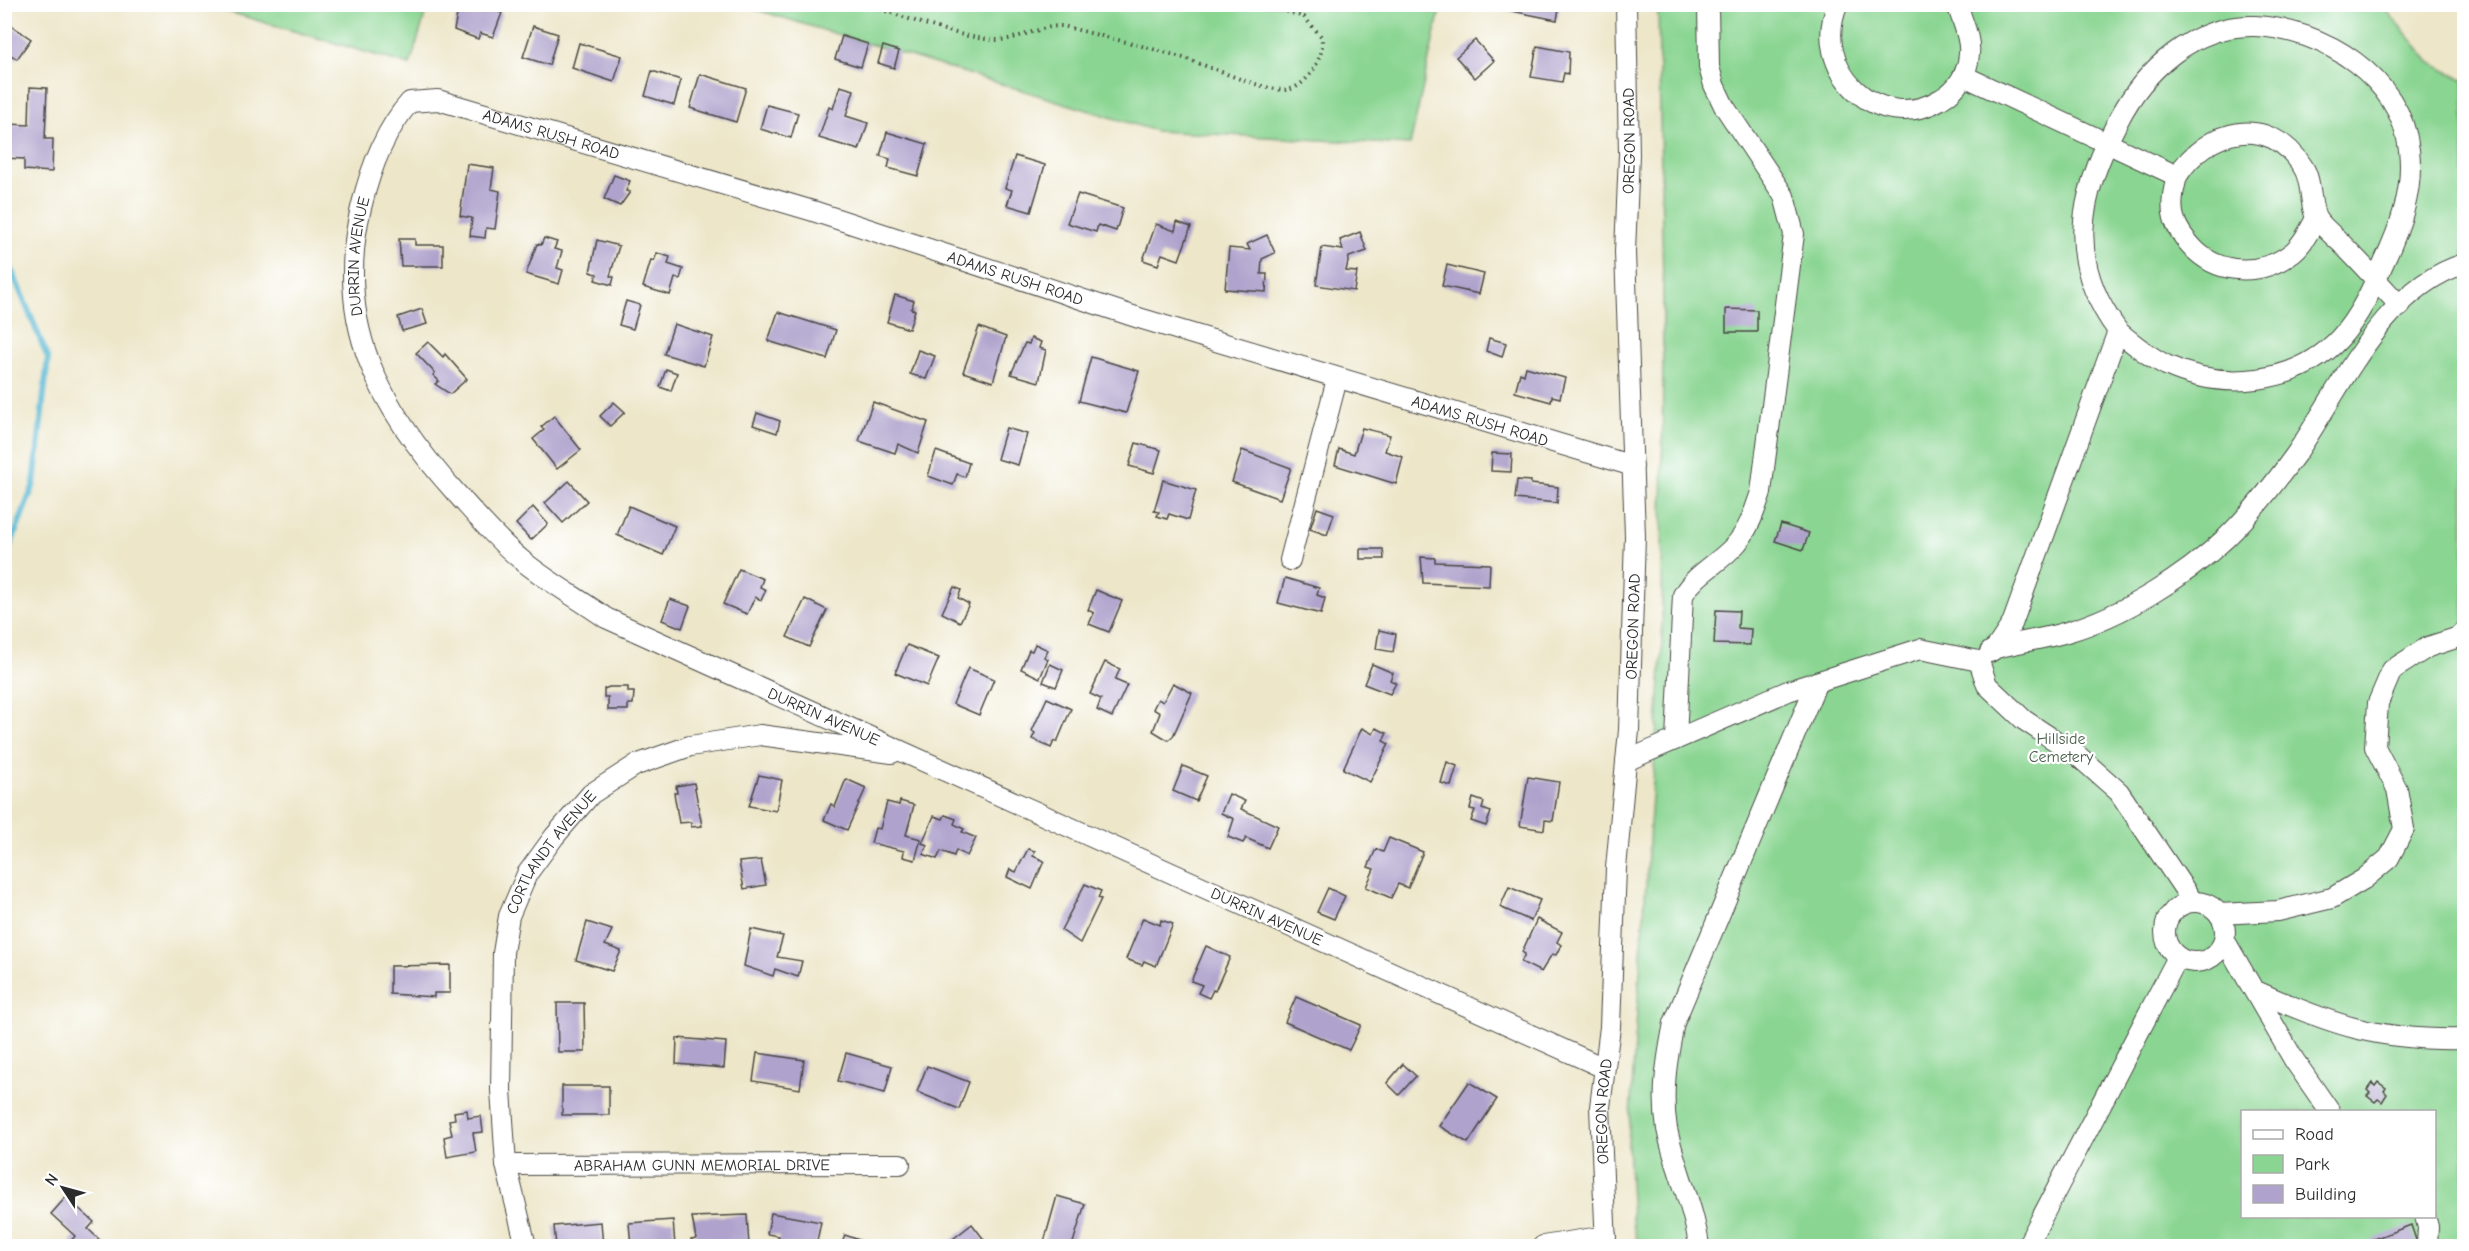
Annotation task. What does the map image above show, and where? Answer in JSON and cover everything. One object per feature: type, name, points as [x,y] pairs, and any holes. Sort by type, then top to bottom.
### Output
[{"type":"street","name":"OREGON ROAD","points":[[1606,1241],[1600,1107],[1610,1027],[1616,868],[1626,761],[1635,536],[1626,252],[1629,154],[1626,4]]},
{"type":"street","points":[[1676,740],[1683,596],[1691,582],[1737,543],[1751,521],[1761,492],[1794,234],[1784,196],[1724,106],[1714,85],[1709,67],[1708,4]]},
{"type":"street","points":[[1838,4],[1832,18],[1830,42],[1835,61],[1858,93],[1874,104],[1893,111],[1908,112],[1928,108],[1949,94],[1964,76],[1970,53],[1959,9],[1954,4]]},
{"type":"street","points":[[2244,26],[2272,27],[2306,34],[2334,48],[2359,65],[2382,88],[2403,122],[2409,149],[2410,179],[2405,209],[2376,280],[2357,314],[2340,338],[2313,360],[2284,374],[2252,380],[2193,375],[2166,365],[2142,351],[2118,331],[2101,309],[2084,261],[2082,229],[2085,201],[2106,143],[2122,112],[2150,74],[2183,46],[2214,29],[2244,26]]},
{"type":"street","points":[[1964,76],[2177,176]]},
{"type":"street","name":"ADAMS RUSH ROAD","points":[[402,111],[410,102],[438,100],[813,211],[1139,318],[1633,466]]},
{"type":"street","name":"DURRIN AVENUE","points":[[402,111],[393,122],[368,182],[353,239],[352,280],[357,324],[371,371],[393,413],[435,470],[479,519],[523,562],[606,618],[1604,1068]]},
{"type":"street","points":[[2316,218],[2294,252],[2258,268],[2239,270],[2220,267],[2202,256],[2179,231],[2173,214],[2172,198],[2177,176],[2187,160],[2202,147],[2218,139],[2250,132],[2265,136],[2281,144],[2303,167],[2309,180],[2316,218],[2400,306]]},
{"type":"street","points":[[1996,648],[2066,633],[2107,618],[2183,572],[2225,538],[2264,496],[2296,453],[2383,322],[2417,289],[2452,268],[2464,264]]},
{"type":"street","points":[[1626,761],[1788,691],[1920,649],[1979,661],[1996,648],[2012,624],[2118,331]]},
{"type":"street","points":[[1290,560],[1337,379]]},
{"type":"street","points":[[2219,914],[2278,911],[2332,898],[2364,879],[2390,858],[2404,829],[2397,789],[2375,747],[2378,703],[2392,670],[2428,647],[2459,637],[2464,631]]},
{"type":"street","points":[[1979,661],[1987,685],[2024,720],[2077,755],[2119,792],[2193,902]]},
{"type":"street","points":[[1699,1246],[1696,1222],[1667,1130],[1664,1076],[1674,1023],[1817,682]]},
{"type":"street","name":"CORTLANDT AVENUE","points":[[526,1246],[506,1165],[501,1068],[503,953],[509,916],[527,874],[554,837],[591,794],[636,765],[690,746],[760,735],[915,757]]},
{"type":"street","points":[[2193,902],[2203,903],[2219,914],[2225,930],[2221,948],[2206,960],[2187,961],[2178,957],[2167,942],[2166,924],[2176,909],[2193,902]]},
{"type":"street","points":[[2224,939],[2294,1060],[2330,1110]]},
{"type":"street","points":[[2027,1246],[2178,957]]},
{"type":"street","points":[[2254,990],[2344,1027],[2389,1037],[2426,1040],[2464,1039]]},
{"type":"street","name":"ABRAHAM GUNN MEMORIAL DRIVE","points":[[506,1165],[900,1164]]},
{"type":"street","points":[[2426,1218],[2428,1227],[2427,1246]]},
{"type":"street","points":[[1543,1246],[1606,1241]]},
{"type":"path","points":[[863,4],[996,40],[1023,35],[1051,26],[1063,26],[1186,59],[1258,84],[1284,90],[1297,86],[1312,71],[1321,50],[1322,36],[1304,17],[1264,4]]},
{"type":"green space","points":[[205,5],[428,5],[410,65]]},
{"type":"green space","points":[[741,5],[1441,5],[1410,145],[1156,131]]},
{"type":"green space","name":"Hillside Cemetery","points":[[1658,5],[2382,5],[2431,63],[2464,80],[2464,1246],[1638,1246],[1632,1219],[1628,1144],[1662,652],[1663,286]]},
{"type":"building","points":[[459,4],[477,4],[502,13],[493,37],[480,33],[478,39],[454,30]]},
{"type":"building","points":[[1508,4],[1560,4],[1557,20],[1507,10]]},
{"type":"building","points":[[6,22],[31,39],[17,59],[4,51]]},
{"type":"building","points":[[533,26],[558,34],[549,65],[523,57]]},
{"type":"building","points":[[842,36],[868,44],[861,67],[835,59]]},
{"type":"building","points":[[1475,40],[1494,61],[1475,78],[1456,57]]},
{"type":"building","points":[[579,43],[622,56],[614,82],[572,68]]},
{"type":"building","points":[[883,46],[899,51],[894,68],[878,63]]},
{"type":"building","points":[[1537,46],[1569,52],[1568,74],[1564,73],[1562,82],[1531,77]]},
{"type":"building","points":[[652,71],[681,80],[674,105],[645,96]]},
{"type":"building","points":[[700,74],[746,88],[736,122],[690,108]]},
{"type":"building","points":[[840,86],[854,90],[846,116],[868,123],[859,150],[819,138],[829,107],[833,109]]},
{"type":"building","points":[[30,87],[47,88],[45,139],[53,139],[52,172],[24,170],[24,159],[4,158],[4,130],[7,130],[8,124],[29,125]]},
{"type":"building","points":[[767,105],[798,113],[791,138],[760,129]]},
{"type":"building","points":[[887,132],[927,144],[918,176],[888,168],[890,159],[880,156]]},
{"type":"building","points":[[1015,156],[1045,165],[1031,212],[1007,205],[1012,190],[1005,188]]},
{"type":"building","points":[[467,164],[494,168],[491,189],[500,191],[495,229],[486,228],[485,238],[470,236],[472,218],[460,216]]},
{"type":"building","points":[[614,175],[630,181],[626,191],[630,192],[620,206],[604,199]]},
{"type":"building","points":[[1078,194],[1123,208],[1116,231],[1098,225],[1096,232],[1067,223]]},
{"type":"building","points":[[1177,222],[1191,227],[1179,260],[1162,254],[1158,265],[1143,260],[1156,224],[1175,231]]},
{"type":"building","points":[[1360,232],[1367,251],[1349,257],[1346,271],[1357,272],[1354,291],[1316,285],[1322,247],[1343,250],[1340,240]]},
{"type":"building","points":[[1267,235],[1275,253],[1262,259],[1261,274],[1267,274],[1266,292],[1225,289],[1229,248],[1250,250],[1247,244]]},
{"type":"building","points":[[544,238],[557,242],[554,249],[562,251],[557,268],[563,270],[559,284],[526,274],[537,244],[541,245]]},
{"type":"building","points":[[399,239],[415,239],[415,245],[443,245],[443,266],[401,266]]},
{"type":"building","points":[[597,240],[619,246],[610,276],[614,277],[612,285],[595,280],[597,274],[590,272]]},
{"type":"building","points":[[657,253],[670,257],[668,264],[683,269],[680,279],[675,278],[670,295],[643,287],[651,260],[654,261]]},
{"type":"building","points":[[1447,265],[1484,274],[1479,294],[1442,286]]},
{"type":"building","points":[[895,295],[914,301],[911,309],[915,310],[909,329],[887,322]]},
{"type":"building","points":[[626,301],[640,305],[633,329],[619,325]]},
{"type":"building","points":[[422,309],[427,324],[402,331],[398,317]]},
{"type":"building","points":[[1726,309],[1757,310],[1757,332],[1726,332]]},
{"type":"building","points":[[778,312],[836,330],[827,359],[768,341]]},
{"type":"building","points":[[674,324],[713,337],[704,366],[664,354]]},
{"type":"building","points":[[979,327],[1006,337],[993,382],[963,372]]},
{"type":"building","points":[[1031,338],[1041,342],[1039,348],[1046,350],[1039,382],[1011,374],[1025,343],[1029,344]]},
{"type":"building","points":[[1489,338],[1506,343],[1502,357],[1486,351]]},
{"type":"building","points":[[428,342],[443,357],[445,354],[467,379],[450,394],[435,384],[439,381],[433,375],[435,373],[416,353]]},
{"type":"building","points":[[918,350],[935,356],[926,379],[910,374]]},
{"type":"building","points":[[1091,357],[1139,371],[1126,413],[1079,401]]},
{"type":"building","points":[[1526,367],[1565,378],[1560,398],[1552,396],[1551,402],[1515,392],[1520,373],[1524,375]]},
{"type":"building","points":[[666,369],[677,373],[671,391],[660,387]]},
{"type":"building","points":[[614,402],[625,412],[610,426],[600,416]]},
{"type":"building","points":[[873,402],[928,422],[918,453],[898,444],[895,453],[859,441]]},
{"type":"building","points":[[757,413],[780,421],[777,433],[753,425]]},
{"type":"building","points":[[554,416],[581,450],[557,469],[533,439],[544,430],[541,427]]},
{"type":"building","points":[[1006,428],[1027,434],[1018,465],[997,459]]},
{"type":"building","points":[[1362,428],[1390,435],[1385,451],[1403,457],[1396,484],[1335,465],[1339,449],[1354,454]]},
{"type":"building","points":[[1136,443],[1161,450],[1154,473],[1129,466]]},
{"type":"building","points":[[1242,450],[1291,468],[1280,499],[1232,482]]},
{"type":"building","points":[[936,451],[969,463],[965,477],[957,474],[953,485],[928,476]]},
{"type":"building","points":[[1492,453],[1512,454],[1511,472],[1491,471]]},
{"type":"building","points":[[1163,480],[1196,490],[1188,520],[1169,514],[1167,519],[1157,516],[1159,512],[1154,511]]},
{"type":"building","points":[[1517,480],[1558,487],[1557,503],[1515,499]]},
{"type":"building","points":[[569,481],[587,501],[563,523],[545,503]]},
{"type":"building","points":[[629,506],[675,526],[663,555],[617,535]]},
{"type":"building","points":[[533,507],[548,524],[531,540],[516,524]]},
{"type":"building","points":[[1317,508],[1334,514],[1327,535],[1310,529]]},
{"type":"building","points":[[1781,524],[1809,533],[1803,550],[1775,541]]},
{"type":"building","points":[[1360,549],[1383,549],[1384,559],[1360,559]]},
{"type":"building","points":[[1421,557],[1435,558],[1435,562],[1490,564],[1489,586],[1423,583]]},
{"type":"building","points":[[739,569],[763,579],[760,587],[766,590],[761,600],[755,597],[747,614],[723,604]]},
{"type":"building","points":[[1285,578],[1319,588],[1317,595],[1325,598],[1321,614],[1278,603]]},
{"type":"building","points":[[954,587],[961,590],[958,598],[969,604],[960,622],[942,613]]},
{"type":"building","points":[[1096,590],[1122,601],[1109,632],[1089,624],[1094,613],[1088,610]]},
{"type":"building","points":[[670,599],[690,606],[682,628],[662,620]]},
{"type":"building","points":[[805,599],[827,610],[809,647],[787,637]]},
{"type":"building","points":[[1716,610],[1739,611],[1738,628],[1751,629],[1750,645],[1714,644]]},
{"type":"building","points":[[1379,630],[1396,634],[1393,652],[1376,649]]},
{"type":"building","points":[[1035,644],[1048,650],[1044,657],[1048,659],[1040,678],[1021,669],[1029,650],[1032,651]]},
{"type":"building","points":[[907,645],[939,658],[927,686],[895,673]]},
{"type":"building","points":[[1105,662],[1120,669],[1115,680],[1127,685],[1112,717],[1097,710],[1101,699],[1090,694]]},
{"type":"building","points":[[1050,664],[1063,670],[1056,687],[1043,682]]},
{"type":"building","points":[[1372,664],[1393,673],[1390,680],[1396,683],[1390,694],[1364,684]]},
{"type":"building","points":[[968,668],[994,679],[979,715],[953,704]]},
{"type":"building","points":[[1173,683],[1192,693],[1173,736],[1168,740],[1153,731],[1160,713],[1153,709],[1158,699],[1163,702]]},
{"type":"building","points":[[628,687],[628,692],[634,692],[633,704],[628,704],[628,710],[608,710],[608,697],[604,697],[604,689]]},
{"type":"building","points":[[1047,698],[1071,709],[1057,742],[1054,741],[1051,748],[1032,739],[1035,733],[1032,731]]},
{"type":"building","points":[[1362,728],[1373,734],[1376,728],[1387,733],[1383,741],[1389,744],[1370,782],[1343,769]]},
{"type":"building","points":[[1447,762],[1457,766],[1451,786],[1441,783]]},
{"type":"building","points":[[1183,766],[1207,776],[1196,801],[1173,791]]},
{"type":"building","points":[[759,775],[782,780],[776,811],[749,806]]},
{"type":"building","points":[[1528,777],[1559,782],[1553,821],[1545,820],[1544,830],[1520,826]]},
{"type":"building","points":[[846,779],[866,788],[847,830],[824,820],[831,804],[835,807]]},
{"type":"building","points":[[694,783],[702,826],[691,827],[691,822],[679,823],[674,793],[677,793],[676,786]]},
{"type":"building","points":[[1229,794],[1245,801],[1241,809],[1278,826],[1268,848],[1246,838],[1243,843],[1228,837],[1234,819],[1221,813]]},
{"type":"building","points":[[1473,798],[1484,802],[1482,809],[1491,812],[1486,826],[1471,821],[1475,810],[1470,809]]},
{"type":"building","points":[[900,801],[914,805],[906,835],[921,839],[915,860],[903,857],[904,851],[871,843],[875,828],[880,829],[887,802],[899,805]]},
{"type":"building","points":[[945,815],[956,819],[954,824],[964,829],[962,832],[976,838],[967,856],[956,850],[954,856],[941,851],[937,859],[923,854],[927,845],[922,843],[934,816],[943,819]]},
{"type":"building","points":[[1389,838],[1423,852],[1408,888],[1398,884],[1391,898],[1366,887],[1374,869],[1368,867],[1376,849],[1383,852]]},
{"type":"building","points":[[1028,849],[1035,851],[1033,856],[1044,861],[1032,889],[1007,877],[1010,869],[1016,872]]},
{"type":"building","points":[[761,860],[766,885],[744,889],[739,862]]},
{"type":"building","points":[[1085,884],[1101,891],[1098,898],[1101,899],[1080,943],[1061,930]]},
{"type":"building","points":[[1509,887],[1540,900],[1531,921],[1500,907]]},
{"type":"building","points":[[1328,888],[1345,896],[1334,919],[1317,912]]},
{"type":"building","points":[[1143,918],[1160,925],[1161,920],[1173,924],[1156,966],[1144,961],[1142,965],[1126,959]]},
{"type":"building","points":[[1537,919],[1562,932],[1557,942],[1561,945],[1556,955],[1552,954],[1541,972],[1521,962],[1525,954],[1522,952]]},
{"type":"building","points":[[587,922],[612,930],[605,945],[621,951],[612,971],[576,960]]},
{"type":"building","points":[[751,929],[783,936],[777,957],[802,961],[798,977],[775,969],[773,976],[744,966]]},
{"type":"building","points":[[1206,946],[1230,957],[1215,991],[1213,990],[1209,998],[1198,993],[1202,985],[1191,981]]},
{"type":"building","points":[[450,965],[450,993],[434,993],[434,997],[390,994],[390,966]]},
{"type":"building","points":[[1296,997],[1361,1025],[1349,1050],[1285,1022]]},
{"type":"building","points":[[557,1003],[584,1003],[585,1052],[558,1052]]},
{"type":"building","points":[[677,1038],[726,1042],[724,1068],[676,1064]]},
{"type":"building","points":[[757,1053],[804,1060],[800,1089],[753,1081]]},
{"type":"building","points":[[846,1053],[892,1066],[885,1093],[838,1081]]},
{"type":"building","points":[[1403,1064],[1416,1076],[1399,1095],[1387,1083]]},
{"type":"building","points":[[927,1066],[969,1082],[959,1109],[917,1092]]},
{"type":"building","points":[[1469,1082],[1497,1099],[1468,1143],[1439,1126]]},
{"type":"building","points":[[2378,1082],[2386,1088],[2384,1091],[2387,1094],[2382,1102],[2378,1099],[2375,1102],[2367,1096],[2370,1093],[2367,1090],[2372,1083],[2375,1086]]},
{"type":"building","points":[[562,1086],[609,1086],[609,1115],[562,1115]]},
{"type":"building","points":[[467,1110],[468,1118],[481,1116],[483,1132],[473,1133],[476,1152],[447,1157],[444,1137],[452,1135],[449,1120],[455,1119],[454,1112]]},
{"type":"building","points":[[1057,1196],[1085,1204],[1072,1246],[1044,1242]]},
{"type":"building","points":[[66,1197],[94,1222],[88,1229],[102,1242],[97,1246],[76,1246],[70,1242],[75,1236],[51,1214]]},
{"type":"building","points":[[771,1213],[821,1222],[816,1246],[777,1244],[779,1236],[767,1234]]},
{"type":"building","points":[[747,1215],[749,1246],[695,1246],[691,1240],[696,1239],[692,1217]]},
{"type":"building","points":[[673,1220],[675,1246],[631,1246],[629,1223]]},
{"type":"building","points":[[601,1222],[603,1246],[556,1246],[554,1226]]},
{"type":"building","points":[[972,1224],[989,1246],[944,1246]]},
{"type":"building","points":[[2411,1225],[2418,1246],[2373,1246],[2371,1240]]},
{"type":"building","points":[[845,1235],[876,1246],[841,1246]]},
{"type":"waterway","points":[[4,252],[48,358],[34,484],[4,562]]}]
